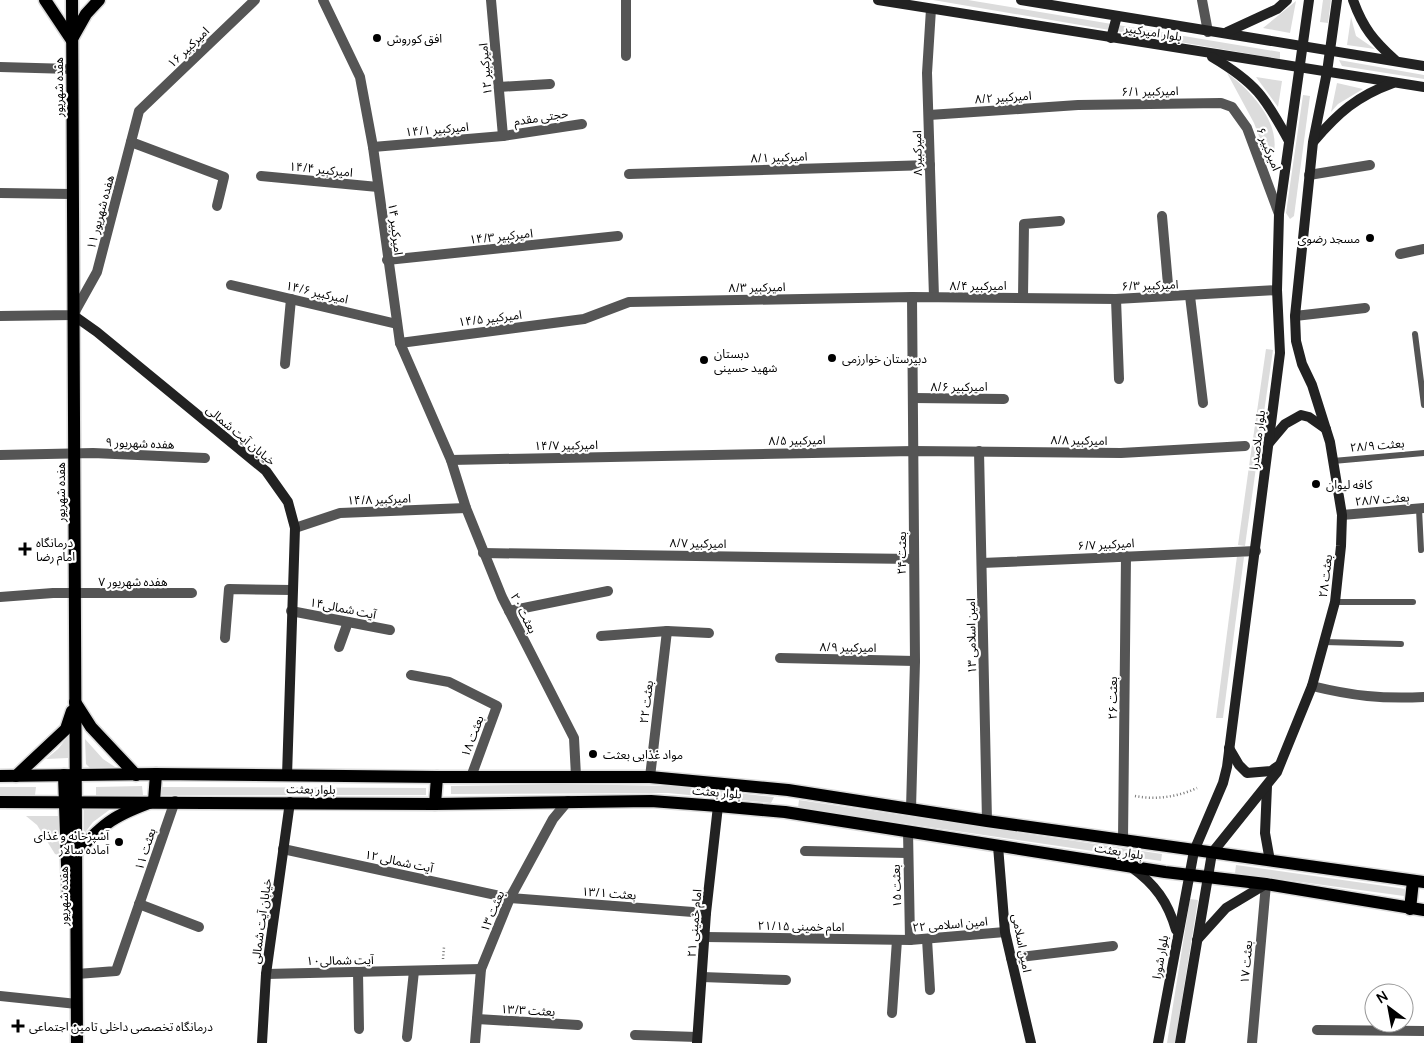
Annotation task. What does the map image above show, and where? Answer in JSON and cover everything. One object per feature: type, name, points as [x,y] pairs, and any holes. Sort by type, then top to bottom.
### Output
[{"type":"main road","points":[[45,0],[71,39],[86,14],[99,0]]},
{"type":"main road","name":"هفده شهریور","points":[[72,0],[75,701],[71,802],[77,852],[77,1043]]},
{"type":"main road","name":"بلوار امیرکبیر","points":[[878,0],[1207,54],[1424,87]]},
{"type":"main road","name":"بلوار امیرکبیر","points":[[1021,0],[1208,32],[1226,32],[1424,66]]},
{"type":"main road","points":[[1226,32],[1277,9],[1287,0]]},
{"type":"main road","name":"بلوار ملاصدرا","points":[[1189,876],[1194,851],[1223,783],[1230,748],[1280,354],[1277,290],[1279,214],[1309,0]]},
{"type":"main road","points":[[1309,175],[1313,142],[1327,72],[1337,0]]},
{"type":"main road","points":[[1353,0],[1360,20],[1372,39],[1396,61]]},
{"type":"main road","points":[[1111,38],[1118,16]]},
{"type":"main road","points":[[1207,54],[1239,73],[1256,88],[1289,140]]},
{"type":"main road","points":[[1313,142],[1332,120],[1352,103],[1370,91],[1395,83]]},
{"type":"main road","name":"بعثت ۲۸","points":[[1207,878],[1212,852],[1267,786],[1280,765],[1312,686],[1335,602],[1342,515],[1326,430],[1312,385],[1302,364],[1296,341],[1294,316],[1309,175]]},
{"type":"main road","name":"خیابان آیت شمالی","points":[[72,315],[97,332],[266,471],[288,502],[295,528],[287,776]]},
{"type":"main road","points":[[1268,444],[1285,424],[1301,415],[1309,417],[1326,430]]},
{"type":"main road","points":[[75,701],[91,727],[136,775]]},
{"type":"main road","points":[[16,776],[66,729],[75,701]]},
{"type":"main road","points":[[1230,748],[1239,765],[1247,773],[1272,772],[1280,765]]},
{"type":"main road","points":[[77,852],[110,820],[154,801],[156,774]]},
{"type":"main road","name":"بلوار بعثت","points":[[0,776],[156,774],[650,777],[758,787],[1419,882]]},
{"type":"main road","points":[[435,804],[437,777]]},
{"type":"main road","points":[[1267,786],[1265,833],[1270,860]]},
{"type":"main road","name":"بلوار بعثت","points":[[0,802],[175,801],[435,804],[651,801],[718,806],[785,812],[1189,876],[1266,884],[1424,910]]},
{"type":"main road","points":[[71,802],[68,895],[77,911]]},
{"type":"main road","name":"خیابان آیت شمالی","points":[[262,1043],[266,974],[290,802]]},
{"type":"main road","name":"امام خمینی ۲۱","points":[[697,1040],[706,913],[718,806]]},
{"type":"main road","name":"امین اسلامی","points":[[998,846],[1005,932],[1031,1043]]},
{"type":"main road","points":[[1130,866],[1146,877],[1160,892],[1171,911],[1177,933]]},
{"type":"main road","name":"بلوار شورا","points":[[1158,1043],[1189,876]]},
{"type":"main road","points":[[1180,1043],[1207,878]]},
{"type":"main road","points":[[1410,909],[1419,882]]},
{"type":"main road","points":[[1196,941],[1226,908],[1266,884]]},
{"type":"street","name":"امیرکبیر ۱۶","points":[[139,111],[255,0]]},
{"type":"street","name":"امیرکبیر ۱۴","points":[[323,0],[360,77],[373,148],[400,343],[451,460]]},
{"type":"street","name":"امیرکبیر ۱۲","points":[[492,0],[503,136]]},
{"type":"street","points":[[626,0],[626,56]]},
{"type":"street","points":[[1202,0],[1208,32]]},
{"type":"street","name":"امیرکبیر ۸","points":[[931,9],[928,73],[934,297]]},
{"type":"street","points":[[0,67],[71,69]]},
{"type":"street","points":[[499,87],[550,84]]},
{"type":"street","name":"امیرکبیر ۶/۱","points":[[1078,105],[1221,103]]},
{"type":"street","name":"امیرکبیر ۶","points":[[1221,103],[1232,107],[1247,128],[1279,214]]},
{"type":"street","name":"امیرکبیر ۸/۲","points":[[929,115],[1078,105]]},
{"type":"street","name":"هفده شهریور ۱۱","points":[[72,315],[97,272],[139,111]]},
{"type":"street","name":"حجتی مقدم","points":[[503,136],[582,124]]},
{"type":"street","name":"امیرکبیر ۱۴/۱","points":[[373,148],[503,136]]},
{"type":"street","points":[[131,142],[224,177],[216,206]]},
{"type":"street","name":"امیرکبیر ۸/۱","points":[[629,174],[930,165]]},
{"type":"street","points":[[1309,175],[1370,165]]},
{"type":"street","name":"امیرکبیر ۱۴/۴","points":[[261,176],[378,187]]},
{"type":"street","points":[[0,193],[72,194]]},
{"type":"street","points":[[1162,216],[1169,296]]},
{"type":"street","points":[[1023,298],[1024,224],[1060,221]]},
{"type":"street","name":"امیرکبیر ۱۴/۳","points":[[387,260],[618,236]]},
{"type":"street","points":[[1400,254],[1424,249]]},
{"type":"street","name":"امیرکبیر ۱۴/۶","points":[[231,285],[397,324]]},
{"type":"street","name":"امیرکبیر ۶/۳","points":[[1023,298],[1190,296],[1277,290]]},
{"type":"street","points":[[1190,296],[1204,404]]},
{"type":"street","name":"بعثت ۲۴","points":[[911,809],[915,661],[912,297]]},
{"type":"street","name":"امیرکبیر ۸/۳","points":[[584,319],[629,302],[934,297]]},
{"type":"street","name":"امیرکبیر ۸/۴","points":[[934,297],[1023,298]]},
{"type":"street","points":[[1116,298],[1119,379]]},
{"type":"street","points":[[285,364],[291,299]]},
{"type":"street","points":[[1294,316],[1364,308]]},
{"type":"street","points":[[0,316],[72,315]]},
{"type":"street","name":"امیرکبیر ۱۴/۵","points":[[400,343],[584,319]]},
{"type":"street","name":"امیرکبیر ۸/۶","points":[[913,398],[1004,399]]},
{"type":"street","name":"امیرکبیر ۸/۸","points":[[913,451],[1121,453],[1246,446]]},
{"type":"street","name":"امیرکبیر ۸/۵","points":[[682,455],[913,451]]},
{"type":"street","name":"امین اسلامی ۱۳","points":[[980,451],[987,821]]},
{"type":"street","name":"هفده شهریور ۹","points":[[0,455],[73,453],[205,458]]},
{"type":"street","name":"امیرکبیر ۱۴/۷","points":[[451,460],[682,455]]},
{"type":"street","name":"بعثت ۲۰","points":[[451,460],[483,553],[509,611],[574,738],[576,776]]},
{"type":"street","name":"امیرکبیر ۱۴/۸","points":[[295,528],[340,513],[466,508]]},
{"type":"street","name":"بعثت ۲۸/۷","points":[[1342,515],[1421,509]]},
{"type":"street","name":"امیرکبیر ۶/۷","points":[[982,563],[1256,550]]},
{"type":"street","name":"امیرکبیر ۸/۷","points":[[483,553],[914,559]]},
{"type":"street","name":"بعثت ۲۶","points":[[1123,840],[1126,556]]},
{"type":"street","points":[[225,638],[229,589],[292,590]]},
{"type":"street","points":[[509,611],[608,591]]},
{"type":"street","name":"هفده شهریور ۷","points":[[0,596],[74,593],[192,593]]},
{"type":"street","name":"آیت شمالی۱۴","points":[[291,611],[390,630]]},
{"type":"street","points":[[339,647],[348,622]]},
{"type":"street","points":[[601,636],[667,631],[709,633]]},
{"type":"street","name":"بعثت ۲۲","points":[[650,777],[667,631]]},
{"type":"street","name":"امیرکبیر ۸/۹","points":[[780,658],[915,661]]},
{"type":"street","name":"بعثت ۱۸","points":[[411,675],[449,682],[497,706],[471,777]]},
{"type":"street","points":[[1312,686],[1352,696],[1393,699],[1424,697]]},
{"type":"street","name":"بعثت ۱۱","points":[[77,974],[116,971],[175,801]]},
{"type":"street","name":"بعثت ۱۳","points":[[475,1043],[481,969],[510,898],[553,819],[568,802]]},
{"type":"street","name":"بعثت ۱۵","points":[[908,831],[910,940]]},
{"type":"street","name":"آیت شمالی ۱۲","points":[[284,849],[510,898]]},
{"type":"street","points":[[805,851],[908,853]]},
{"type":"street","name":"بعثت ۱۷","points":[[1252,1043],[1266,884]]},
{"type":"street","name":"بعثت ۱۳/۱","points":[[510,898],[706,913]]},
{"type":"street","points":[[139,904],[199,927]]},
{"type":"street","name":"امین اسلامی ۲۲","points":[[897,940],[1005,932]]},
{"type":"street","name":"امام خمینی ۲۱/۱۵","points":[[705,937],[897,940]]},
{"type":"street","points":[[927,938],[930,990]]},
{"type":"street","points":[[892,1013],[897,940]]},
{"type":"street","points":[[1011,958],[1113,946]]},
{"type":"street","name":"آیت شمالی۱۰","points":[[266,974],[481,969]]},
{"type":"street","points":[[407,1037],[414,971]]},
{"type":"street","points":[[358,972],[359,1029]]},
{"type":"street","points":[[702,977],[786,980]]},
{"type":"street","points":[[0,996],[77,1004]]},
{"type":"street","name":"بعثت ۱۳/۳","points":[[477,1019],[578,1025]]},
{"type":"street","points":[[1317,1030],[1424,1031]]},
{"type":"street","points":[[635,1035],[697,1040]]},
{"type":"lane","points":[[1415,334],[1424,405]]},
{"type":"lane","name":"بعثت ۲۸/۹","points":[[1333,461],[1424,452]]},
{"type":"lane","points":[[1421,509],[1421,550]]},
{"type":"lane","points":[[1335,602],[1413,602]]},
{"type":"lane","points":[[1324,642],[1401,644]]},
{"type":"path","points":[[1124,793],[1149,798],[1181,794],[1196,788]]},
{"type":"shaded area","points":[[933,0],[968,0],[1280,52],[1280,59]]},
{"type":"shaded area","points":[[1323,0],[1331,0],[1328,23],[1320,22]]},
{"type":"shaded area","points":[[1296,1],[1290,33],[1263,28]]},
{"type":"shaded area","points":[[1351,17],[1356,36],[1375,49],[1347,45]]},
{"type":"shaded area","points":[[1339,60],[1424,75],[1424,79],[1342,66]]},
{"type":"shaded area","points":[[1227,73],[1257,101],[1271,125],[1274,138],[1274,152],[1270,165],[1254,123]]},
{"type":"shaded area","points":[[1256,77],[1282,81],[1278,107]]},
{"type":"shaded area","points":[[1337,83],[1363,89],[1338,104],[1331,112]]},
{"type":"shaded area","points":[[1303,95],[1310,96],[1294,216],[1290,219],[1286,213]]},
{"type":"shaded area","points":[[1266,349],[1273,350],[1260,440],[1253,439]]},
{"type":"shaded area","points":[[1252,445],[1259,446],[1245,546],[1238,545]]},
{"type":"shaded area","points":[[1237,556],[1244,557],[1223,718],[1216,718]]},
{"type":"shaded area","points":[[69,735],[68,758],[46,759],[58,749]]},
{"type":"shaded area","points":[[85,739],[103,759],[115,767],[90,768],[86,764]]},
{"type":"shaded area","points":[[556,784],[676,786],[774,797],[771,803],[668,793],[451,794],[451,786]]},
{"type":"shaded area","points":[[142,786],[143,795],[96,796],[96,787]]},
{"type":"shaded area","points":[[0,787],[36,787],[35,795],[0,795]]},
{"type":"shaded area","points":[[161,787],[426,788],[426,795],[161,795]]},
{"type":"shaded area","points":[[799,800],[1162,854],[1161,861],[798,808]]},
{"type":"shaded area","points":[[84,808],[112,808],[93,822],[84,834]]},
{"type":"shaded area","points":[[26,816],[61,816],[61,856],[55,854],[37,825]]},
{"type":"shaded area","points":[[1236,865],[1406,889],[1404,896],[1235,873]]},
{"type":"shaded area","points":[[1190,899],[1198,900],[1175,1043],[1167,1043]]},
{"type":"place","name":"افق کوروش","points":[[377,38]]},
{"type":"place","name":"مسجد رضوی","points":[[1370,238]]},
{"type":"place","name":"دبیرستان خوارزمی","points":[[832,358]]},
{"type":"place","name":"دبستان شهید حسینی","points":[[704,360]]},
{"type":"place","name":"کافه لیوان","points":[[1316,484]]},
{"type":"place","name":"درمانگاه امام رضا","points":[[25,549]]},
{"type":"place","name":"مواد غذایی بعثت","points":[[593,754]]},
{"type":"place","name":"آشپزخانه و غذای آماده سالار","points":[[119,842]]},
{"type":"place","name":"درمانگاه تخصصی داخلی تامین اجتماعی","points":[[18,1026]]}]
